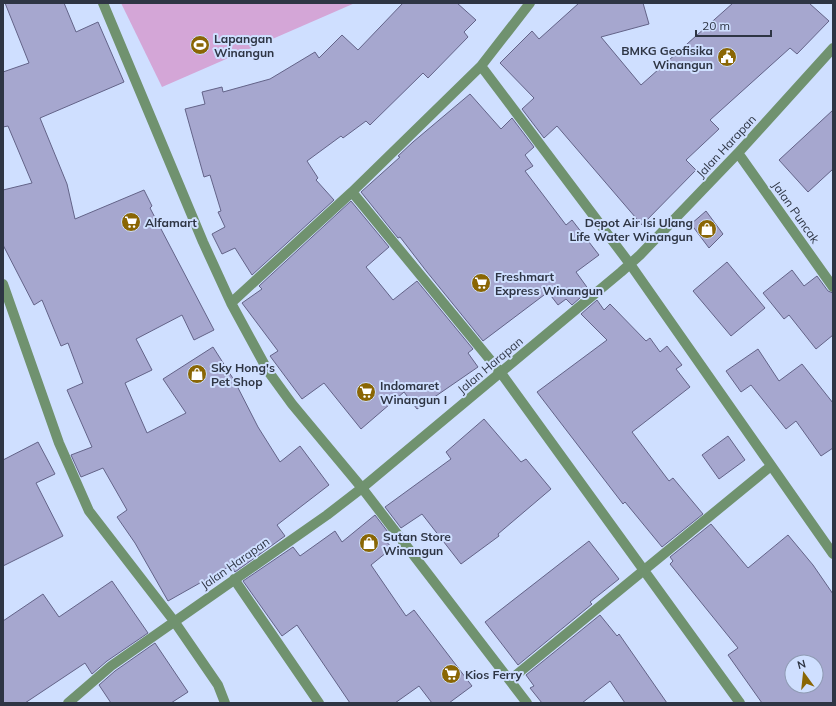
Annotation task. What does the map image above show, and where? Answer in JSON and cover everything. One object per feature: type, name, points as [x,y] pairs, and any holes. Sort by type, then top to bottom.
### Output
[{"type":"street","points":[[103,3],[231,302],[254,348],[278,386],[362,488],[527,703]]},
{"type":"street","points":[[231,302],[352,192],[481,66],[530,3]]},
{"type":"street","name":"Jalan Harapan","points":[[68,703],[111,666],[327,515],[362,488],[630,264],[738,153],[833,48]]},
{"type":"street","points":[[481,66],[630,264],[833,554]]},
{"type":"street","name":"Jalan Puncak","points":[[738,153],[833,287]]},
{"type":"street","points":[[352,192],[501,373],[740,703]]},
{"type":"street","points":[[3,284],[59,443],[89,511],[174,621],[218,686],[225,703]]},
{"type":"street","points":[[510,680],[645,571],[771,466]]},
{"type":"street","points":[[234,579],[319,703]]},
{"type":"shaded area","name":"Lapangan Winangun","points":[[121,3],[355,3],[162,87]]},
{"type":"building","points":[[5,3],[64,3],[76,32],[98,22],[124,82],[40,118],[67,184],[75,219],[144,190],[152,206],[150,208],[214,330],[194,340],[182,315],[136,339],[152,370],[125,383],[147,433],[186,413],[163,379],[213,347],[234,380],[258,427],[280,462],[300,446],[329,485],[277,525],[285,536],[235,572],[230,566],[168,601],[135,543],[117,517],[127,510],[103,468],[81,477],[71,455],[92,447],[67,390],[83,383],[68,343],[61,346],[42,300],[34,305],[3,245],[3,190],[32,183],[8,126],[3,127],[3,72],[29,63]]},
{"type":"building","points":[[403,3],[457,3],[476,20],[464,32],[468,37],[428,78],[423,73],[370,125],[366,121],[343,138],[341,136],[307,161],[318,178],[316,180],[334,200],[252,275],[235,248],[222,254],[212,234],[225,227],[218,212],[221,211],[210,175],[204,177],[185,109],[205,104],[202,92],[222,87],[223,92],[270,79],[315,52],[319,58],[342,35],[358,50]]},
{"type":"building","points":[[579,3],[643,3],[649,24],[601,37],[641,85],[733,3],[809,3],[829,21],[797,54],[790,48],[710,120],[719,129],[686,160],[696,170],[642,225],[557,126],[544,138],[522,109],[534,98],[500,63],[532,31],[539,39]]},
{"type":"building","points":[[470,94],[501,129],[512,118],[534,147],[525,155],[533,166],[525,171],[566,225],[572,220],[599,255],[576,272],[589,290],[572,305],[566,299],[558,305],[548,292],[483,341],[400,237],[398,238],[361,192],[400,157],[398,156],[413,142]]},
{"type":"building","points":[[833,110],[833,169],[808,192],[779,160]]},
{"type":"building","points":[[351,201],[389,247],[366,267],[393,300],[417,281],[473,349],[468,353],[478,367],[417,409],[404,392],[361,429],[324,383],[302,399],[270,356],[278,351],[242,303],[262,289],[259,286]]},
{"type":"building","name":"Depot Air Isi Ulang Life Water Winangun","points":[[706,211],[723,234],[709,248],[691,224]]},
{"type":"building","points":[[727,262],[765,308],[731,336],[693,291]]},
{"type":"building","points":[[792,270],[804,286],[817,276],[828,291],[833,293],[833,335],[816,349],[789,315],[784,319],[763,293]]},
{"type":"building","points":[[597,300],[604,310],[610,304],[646,341],[650,338],[660,352],[667,346],[682,365],[676,369],[690,387],[632,432],[669,481],[673,478],[703,514],[662,547],[625,502],[623,504],[537,392],[607,340],[581,314]]},
{"type":"building","points":[[758,349],[779,381],[802,364],[833,403],[833,448],[821,456],[796,421],[786,429],[751,385],[741,392],[726,371]]},
{"type":"building","points":[[484,419],[521,462],[526,459],[551,489],[498,534],[499,536],[461,564],[422,514],[401,528],[385,507],[451,459],[446,452]]},
{"type":"building","points":[[728,436],[745,460],[719,479],[702,455]]},
{"type":"building","points":[[38,442],[55,474],[36,483],[63,536],[3,566],[3,460]]},
{"type":"building","points":[[375,515],[391,536],[385,540],[392,548],[371,565],[406,616],[414,610],[472,686],[449,703],[432,703],[419,686],[395,703],[350,703],[297,625],[282,636],[243,581],[293,547],[300,556],[335,531],[342,542]]},
{"type":"building","points":[[711,524],[748,568],[788,535],[813,565],[833,594],[833,703],[762,703],[728,655],[738,648],[670,564],[673,561],[670,557]]},
{"type":"building","points":[[589,541],[619,579],[590,602],[592,604],[518,665],[485,622]]},
{"type":"building","points":[[112,581],[148,633],[107,661],[92,674],[85,663],[25,703],[3,703],[3,621],[43,594],[59,617]]},
{"type":"building","points":[[600,615],[617,636],[619,634],[667,703],[625,703],[610,681],[582,703],[542,703],[530,688],[534,686],[526,675]]},
{"type":"building","points":[[155,643],[188,692],[171,703],[111,703],[99,685],[115,671]]},
{"type":"place","name":"Lapangan Winangun","points":[[200,45]]},
{"type":"place","name":"BMKG Geofisika Winangun","points":[[727,57]]},
{"type":"place","name":"Alfamart","points":[[131,222]]},
{"type":"place","name":"Depot Air Isi Ulang Life Water Winangun","points":[[707,229]]},
{"type":"place","name":"Freshmart Express Winangun","points":[[481,283]]},
{"type":"place","name":"Sky Hong's Pet Shop","points":[[197,374]]},
{"type":"place","name":"Indomaret Winangun I","points":[[366,392]]},
{"type":"place","name":"Sutan Store Winangun","points":[[369,543]]},
{"type":"place","name":"Kios Ferry","points":[[451,674]]}]
